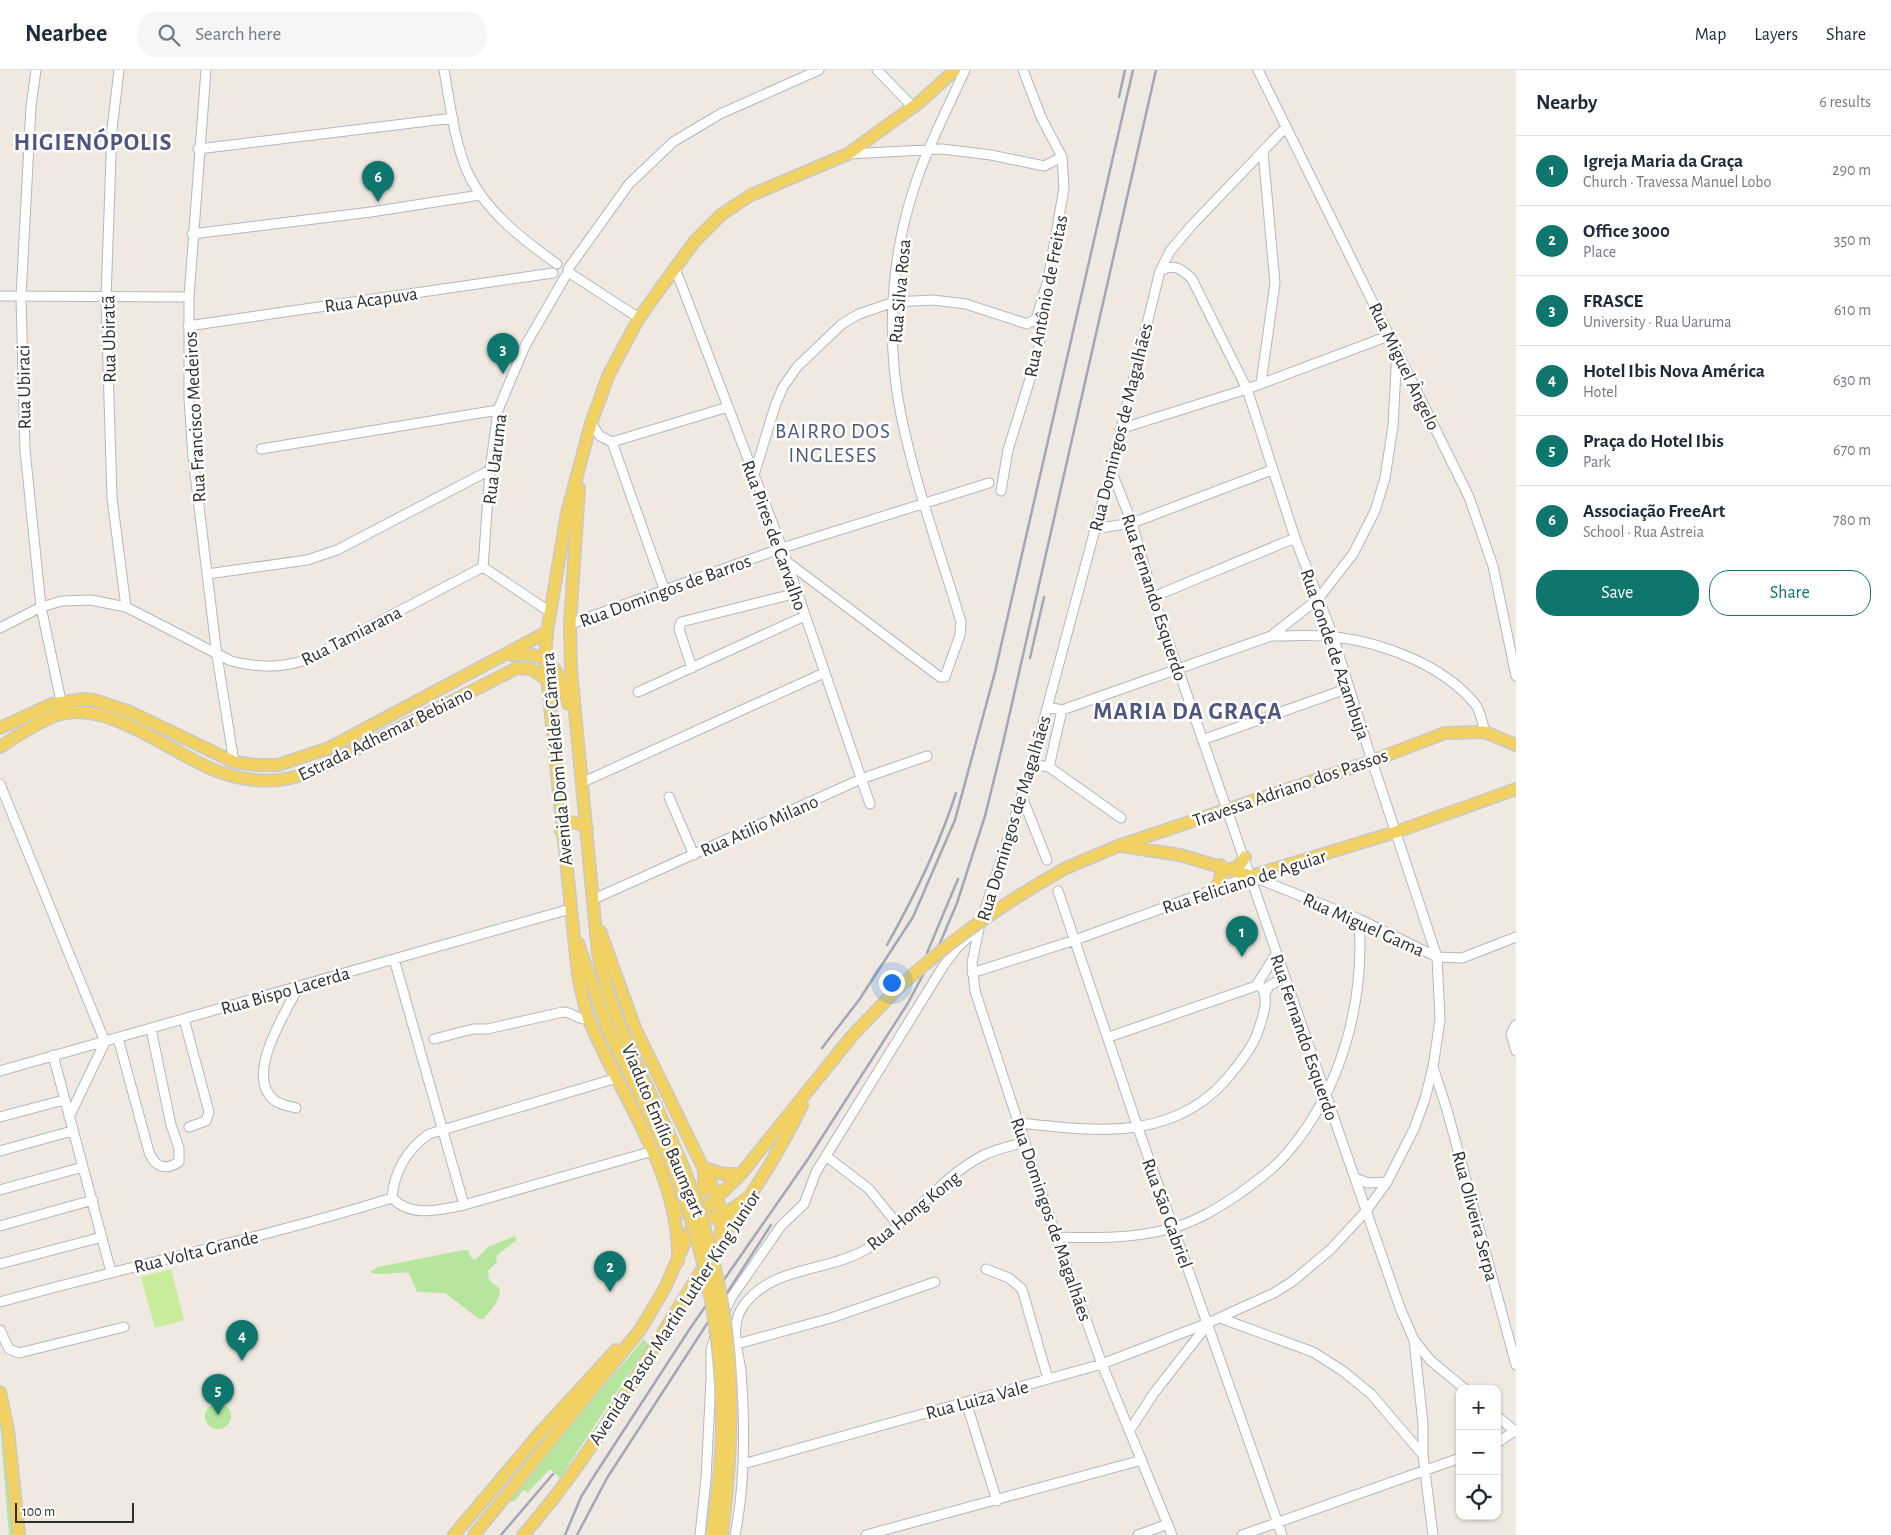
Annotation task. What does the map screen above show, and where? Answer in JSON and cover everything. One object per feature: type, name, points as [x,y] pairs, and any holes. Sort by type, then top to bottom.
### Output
[{"type":"main road","name":"Avenida Dom Hélder Câmara","points":[[678,1261],[678,1231],[670,1199],[653,1152],[589,1019],[578,975],[561,831],[545,658],[550,612],[567,512],[591,423],[609,374],[639,318],[708,226],[737,204],[765,189],[848,154],[930,94],[955,70]]},
{"type":"main road","name":"Avenida Dom Hélder Câmara","points":[[579,470],[570,624],[578,755],[596,918],[598,954],[608,993],[619,1024]]},
{"type":"main road","name":"Estrada Adhemar Bebiano","points":[[0,728],[40,708],[62,701],[94,700],[117,706],[234,762],[256,766],[278,765],[329,748],[547,632]]},
{"type":"main road","points":[[505,656],[526,653],[545,658],[556,670],[564,687],[578,755]]},
{"type":"main road","name":"Estrada Adhemar Bebiano","points":[[0,747],[56,715],[95,714],[125,724],[222,773],[248,780],[280,780],[311,772],[517,668],[531,669],[546,679]]},
{"type":"main road","name":"Travessa Adriano dos Passos","points":[[822,1073],[876,1010],[939,951],[997,908],[1066,868],[1118,846],[1446,733],[1485,732],[1516,744]]},
{"type":"main road","name":"Rua Feliciano de Aguiar","points":[[1251,876],[1396,832],[1516,789]]},
{"type":"main road","points":[[561,831],[571,822],[581,824],[587,829]]},
{"type":"main road","name":"Rua Miguel Gama","points":[[1118,846],[1156,850],[1226,867],[1251,876]]},
{"type":"main road","points":[[1217,887],[1226,867],[1239,866],[1245,857]]},
{"type":"main road","name":"Avenida Dom Hélder Câmara","points":[[596,918],[635,1028],[704,1168],[723,1215]]},
{"type":"main road","name":"Avenida Dom Hélder Câmara","points":[[574,932],[608,1030]]},
{"type":"main road","name":"Viaduto Emílio Baumgart","points":[[619,1024],[684,1170],[702,1221],[720,1291],[729,1348],[732,1411],[729,1473],[717,1535]]},
{"type":"main road","name":"Viaduto Emílio Baumgart","points":[[608,1030],[662,1141],[695,1233],[708,1280],[718,1348],[722,1416],[717,1535]]},
{"type":"main road","name":"Avenida Pastor Martin Luther King Junior","points":[[474,1535],[640,1330],[678,1261],[695,1219],[740,1174],[822,1073]]},
{"type":"main road","name":"Avenida Pastor Martin Luther King Junior","points":[[523,1535],[572,1474],[710,1256],[755,1192],[783,1142],[809,1089]]},
{"type":"main road","points":[[670,1199],[686,1204],[696,1200],[705,1186],[704,1168],[723,1174],[740,1174]]},
{"type":"main road","points":[[695,1219],[710,1219],[723,1215],[755,1192]]},
{"type":"main road","name":"Avenida Dom Hélder Câmara","points":[[670,1199],[677,1208],[695,1219]]},
{"type":"main road","points":[[718,1245],[723,1215]]},
{"type":"main road","points":[[678,1261],[693,1238],[700,1232],[706,1233],[710,1237],[710,1256]]},
{"type":"main road","name":"Avenida Pastor Martin Luther King Junior","points":[[454,1535],[602,1363],[640,1330]]},
{"type":"main road","points":[[0,1392],[8,1430],[19,1535]]},
{"type":"street","name":"Rua Ubiraci","points":[[36,70],[31,106],[22,297],[25,450],[41,607],[62,701]]},
{"type":"street","name":"Rua Ubiratã","points":[[119,70],[112,128],[106,298],[112,498],[126,607]]},
{"type":"street","name":"Rua Francisco Medeiros","points":[[206,70],[192,234],[188,326],[189,399],[193,457],[217,656],[234,762]]},
{"type":"street","points":[[444,70],[463,160],[480,194],[505,222],[555,269],[557,279],[567,273]]},
{"type":"street","name":"Rua Uaruma","points":[[483,567],[490,470],[498,410],[525,346],[567,273],[629,184],[673,142],[720,114],[819,70]]},
{"type":"street","points":[[878,70],[912,107]]},
{"type":"street","name":"Rua Silva Rosa","points":[[786,561],[940,677],[945,677],[960,635],[961,622],[925,504],[900,410],[894,358],[894,302],[899,252],[914,186],[928,150],[965,70]]},
{"type":"street","points":[[848,154],[928,150],[964,151],[1044,166],[1062,157],[1041,117],[1023,70]]},
{"type":"street","name":"Rua Miguel Ângelo","points":[[1258,70],[1397,347],[1480,524],[1493,566],[1516,676]]},
{"type":"street","points":[[198,149],[453,118]]},
{"type":"street","name":"Rua Domingos de Magalhães","points":[[1172,1535],[1102,1364],[1056,1237],[975,991],[972,973],[973,951],[978,928],[1022,797],[1048,707],[1164,260],[1181,238],[1286,127]]},
{"type":"street","points":[[1261,383],[1275,283],[1263,152]]},
{"type":"street","name":"Rua Antônio de Freitas","points":[[1001,491],[1008,450],[1038,353],[1040,332],[1036,320],[1048,280],[1062,209],[1064,188],[1062,157]]},
{"type":"street","points":[[192,234],[370,212],[480,194]]},
{"type":"street","points":[[555,269],[564,265],[567,273],[639,318]]},
{"type":"street","name":"Rua Conde de Azambuja","points":[[1130,1430],[1154,1393],[1208,1323],[1274,1293],[1293,1281],[1331,1249],[1367,1210],[1387,1182],[1414,1129],[1425,1099],[1433,1067],[1440,1020],[1437,957],[1333,636],[1295,538],[1246,389],[1192,279],[1180,268],[1174,266],[1160,271]]},
{"type":"street","name":"Rua Pires de Carvalho","points":[[675,268],[782,548],[870,804]]},
{"type":"street","name":"Rua Acapuva","points":[[188,326],[555,269]]},
{"type":"street","points":[[0,296],[189,297]]},
{"type":"street","points":[[754,475],[775,406],[783,387],[797,367],[842,324],[859,314],[894,302],[933,300],[966,304],[1027,324],[1035,335],[1038,353]]},
{"type":"street","points":[[1027,324],[1036,320]]},
{"type":"street","points":[[1120,429],[1246,389],[1391,335]]},
{"type":"street","points":[[1271,636],[1318,599],[1353,554],[1366,532],[1385,478],[1393,426],[1397,347]]},
{"type":"street","points":[[591,423],[600,436],[612,442],[728,407]]},
{"type":"street","points":[[261,449],[498,410]]},
{"type":"street","points":[[586,440],[600,436]]},
{"type":"street","points":[[612,442],[664,589]]},
{"type":"street","points":[[207,574],[307,560],[337,550],[490,470]]},
{"type":"street","name":"Rua Fernando Esquerdo","points":[[1110,470],[1132,523],[1153,597],[1202,740],[1245,857],[1284,978],[1400,1308],[1414,1340],[1423,1424],[1423,1455],[1433,1535]]},
{"type":"street","points":[[1094,529],[1132,523],[1272,470]]},
{"type":"street","name":"Rua Domingos de Barros","points":[[570,624],[782,548],[988,483]]},
{"type":"street","points":[[1153,597],[1295,538]]},
{"type":"street","points":[[483,567],[550,612]]},
{"type":"street","name":"Rua Tamiarana","points":[[0,628],[41,607],[62,601],[91,600],[126,607],[217,656],[248,666],[289,665],[306,660],[483,567]]},
{"type":"street","points":[[692,668],[678,629],[681,622],[797,593]]},
{"type":"street","points":[[638,692],[805,616]]},
{"type":"street","points":[[1048,707],[1062,710],[1271,636],[1333,636],[1376,645],[1438,672],[1475,704],[1485,732]]},
{"type":"street","points":[[582,783],[824,673]]},
{"type":"street","points":[[1202,740],[1350,688]]},
{"type":"street","points":[[1049,767],[1062,710]]},
{"type":"street","name":"Rua Atilio Milano","points":[[594,900],[861,779],[927,756]]},
{"type":"street","points":[[1032,764],[1049,767],[1121,818]]},
{"type":"street","points":[[0,784],[105,1042],[69,1117]]},
{"type":"street","points":[[669,797],[694,854]]},
{"type":"street","points":[[1022,797],[1047,860]]},
{"type":"street","name":"Rua Feliciano de Aguiar","points":[[972,973],[1075,940],[1251,876]]},
{"type":"street","name":"Rua Miguel Gama","points":[[1251,876],[1359,919],[1437,957]]},
{"type":"street","name":"Rua São Gabriel","points":[[1058,891],[1109,1037],[1138,1128],[1282,1535]]},
{"type":"street","name":"Rua Bispo Lacerda","points":[[0,1071],[570,909]]},
{"type":"street","points":[[1056,1237],[1124,1237],[1173,1228],[1215,1210],[1252,1185],[1287,1153],[1312,1120],[1326,1095],[1344,1045],[1358,994],[1361,961],[1359,919]]},
{"type":"street","points":[[700,1535],[706,1479],[711,1350],[715,1334],[731,1298],[781,1226],[804,1204],[816,1172],[944,966],[957,948],[978,928]]},
{"type":"street","points":[[1437,957],[1462,958],[1516,937]]},
{"type":"street","points":[[1109,1037],[1259,984],[1276,954]]},
{"type":"street","points":[[394,959],[464,1205]]},
{"type":"street","points":[[1020,1123],[1096,1130],[1138,1128],[1185,1112],[1224,1084],[1256,1036],[1262,1017],[1265,994],[1270,986],[1284,978]]},
{"type":"street","points":[[1259,984],[1265,994]]},
{"type":"street","points":[[296,1108],[279,1103],[272,1098],[266,1088],[264,1074],[269,1045],[299,986]]},
{"type":"street","points":[[434,1040],[473,1029],[487,1029],[563,1012],[570,1013],[580,1020],[589,1019]]},
{"type":"street","points":[[184,1019],[209,1112],[206,1121],[189,1127]]},
{"type":"street","points":[[1516,1025],[1511,1034],[1516,1051]]},
{"type":"street","points":[[118,1038],[153,1162],[160,1167],[171,1167],[179,1162],[179,1148],[171,1125],[151,1029]]},
{"type":"street","points":[[53,1055],[111,1272]]},
{"type":"street","name":"Rua Oliveira Serpa","points":[[1433,1067],[1448,1110],[1516,1365]]},
{"type":"street","points":[[617,1078],[443,1128],[429,1134],[411,1149],[397,1174],[392,1198],[408,1210],[434,1211],[464,1205],[653,1152]]},
{"type":"street","points":[[0,1117],[64,1100]]},
{"type":"street","points":[[0,1150],[72,1131]]},
{"type":"street","name":"Rua Hong Kong","points":[[735,1328],[739,1312],[744,1305],[768,1284],[804,1269],[863,1252],[976,1159],[1025,1142]]},
{"type":"street","points":[[826,1156],[868,1189],[898,1225]]},
{"type":"street","points":[[0,1190],[83,1167]]},
{"type":"street","points":[[1355,1178],[1368,1183],[1387,1182]]},
{"type":"street","name":"Rua Volta Grande","points":[[0,1302],[111,1272],[253,1238],[392,1198]]},
{"type":"street","points":[[0,1226],[93,1200]]},
{"type":"street","points":[[0,1264],[102,1236]]},
{"type":"street","points":[[986,1268],[1009,1278],[1022,1289],[1048,1380]]},
{"type":"street","points":[[737,1344],[831,1318],[935,1282]]},
{"type":"street","points":[[1220,1318],[1313,1352],[1343,1371],[1371,1394],[1423,1455]]},
{"type":"street","name":"Rua Luiza Vale","points":[[743,1464],[1102,1364],[1208,1323]]},
{"type":"street","points":[[715,1334],[726,1326],[735,1328],[741,1371],[744,1408],[743,1464],[735,1535]]},
{"type":"street","points":[[0,1330],[9,1349],[26,1353],[124,1327]]},
{"type":"street","points":[[1414,1340],[1435,1364],[1460,1385]]},
{"type":"street","points":[[711,1378],[714,1370],[722,1363],[727,1363],[741,1371]]},
{"type":"street","points":[[1417,1378],[1422,1369],[1435,1364]]},
{"type":"street","points":[[966,1402],[997,1501]]},
{"type":"street","points":[[1501,1419],[1516,1431],[1501,1440]]},
{"type":"street","points":[[1242,1535],[1456,1459]]},
{"type":"street","points":[[866,1535],[997,1501],[1142,1460]]},
{"type":"street","points":[[1138,1535],[1168,1524]]},
{"type":"green space","points":[[515,1236],[517,1240],[496,1256],[497,1262],[488,1271],[489,1280],[500,1289],[500,1293],[497,1301],[484,1319],[479,1319],[445,1293],[417,1292],[409,1273],[379,1274],[370,1272],[378,1267],[464,1250],[468,1250],[471,1258],[475,1260],[488,1247]]},
{"type":"green space","points":[[171,1269],[184,1320],[155,1328],[141,1277]]},
{"type":"green space","points":[[644,1339],[648,1345],[560,1478],[550,1469],[528,1492],[523,1490],[515,1501],[505,1502]]},
{"type":"green space","points":[[218,1403],[227,1407],[231,1416],[227,1425],[218,1429],[209,1425],[205,1416],[209,1407]]},
{"type":"green space","points":[[0,1426],[14,1535],[9,1535]]},
{"type":"railway","points":[[1119,97],[1125,70]]},
{"type":"railway","points":[[822,1048],[859,1000],[913,917],[955,820],[995,672],[1133,70]]},
{"type":"railway","points":[[565,1535],[581,1497],[596,1473],[689,1330],[808,1159],[908,1003],[940,943],[957,903],[985,816],[1003,743],[1156,70]]},
{"type":"railway","points":[[1030,658],[1044,597]]},
{"type":"railway","points":[[887,945],[925,871],[956,793]]},
{"type":"railway","points":[[927,953],[958,879]]},
{"type":"railway","points":[[577,1535],[607,1478],[771,1225]]},
{"type":"railway","points":[[501,1535],[553,1474]]},
{"type":"place","name":"Associação FreeArt","points":[[378,202]]},
{"type":"place","name":"FRASCE","points":[[503,374]]},
{"type":"place","name":"Igreja Maria da Graça","points":[[1242,957]]},
{"type":"place","name":"Office 3000","points":[[610,1292]]},
{"type":"place","name":"Hotel Ibis Nova América","points":[[242,1361]]},
{"type":"place","name":"Praça do Hotel Ibis","points":[[218,1415]]},
{"type":"district","name":"HIGIENÓPOLIS","points":[[93,142]]},
{"type":"district","name":"BAIRRO DOS INGLESES","points":[[833,443]]},
{"type":"district","name":"MARIA DA GRAÇA","points":[[1188,711]]}]
